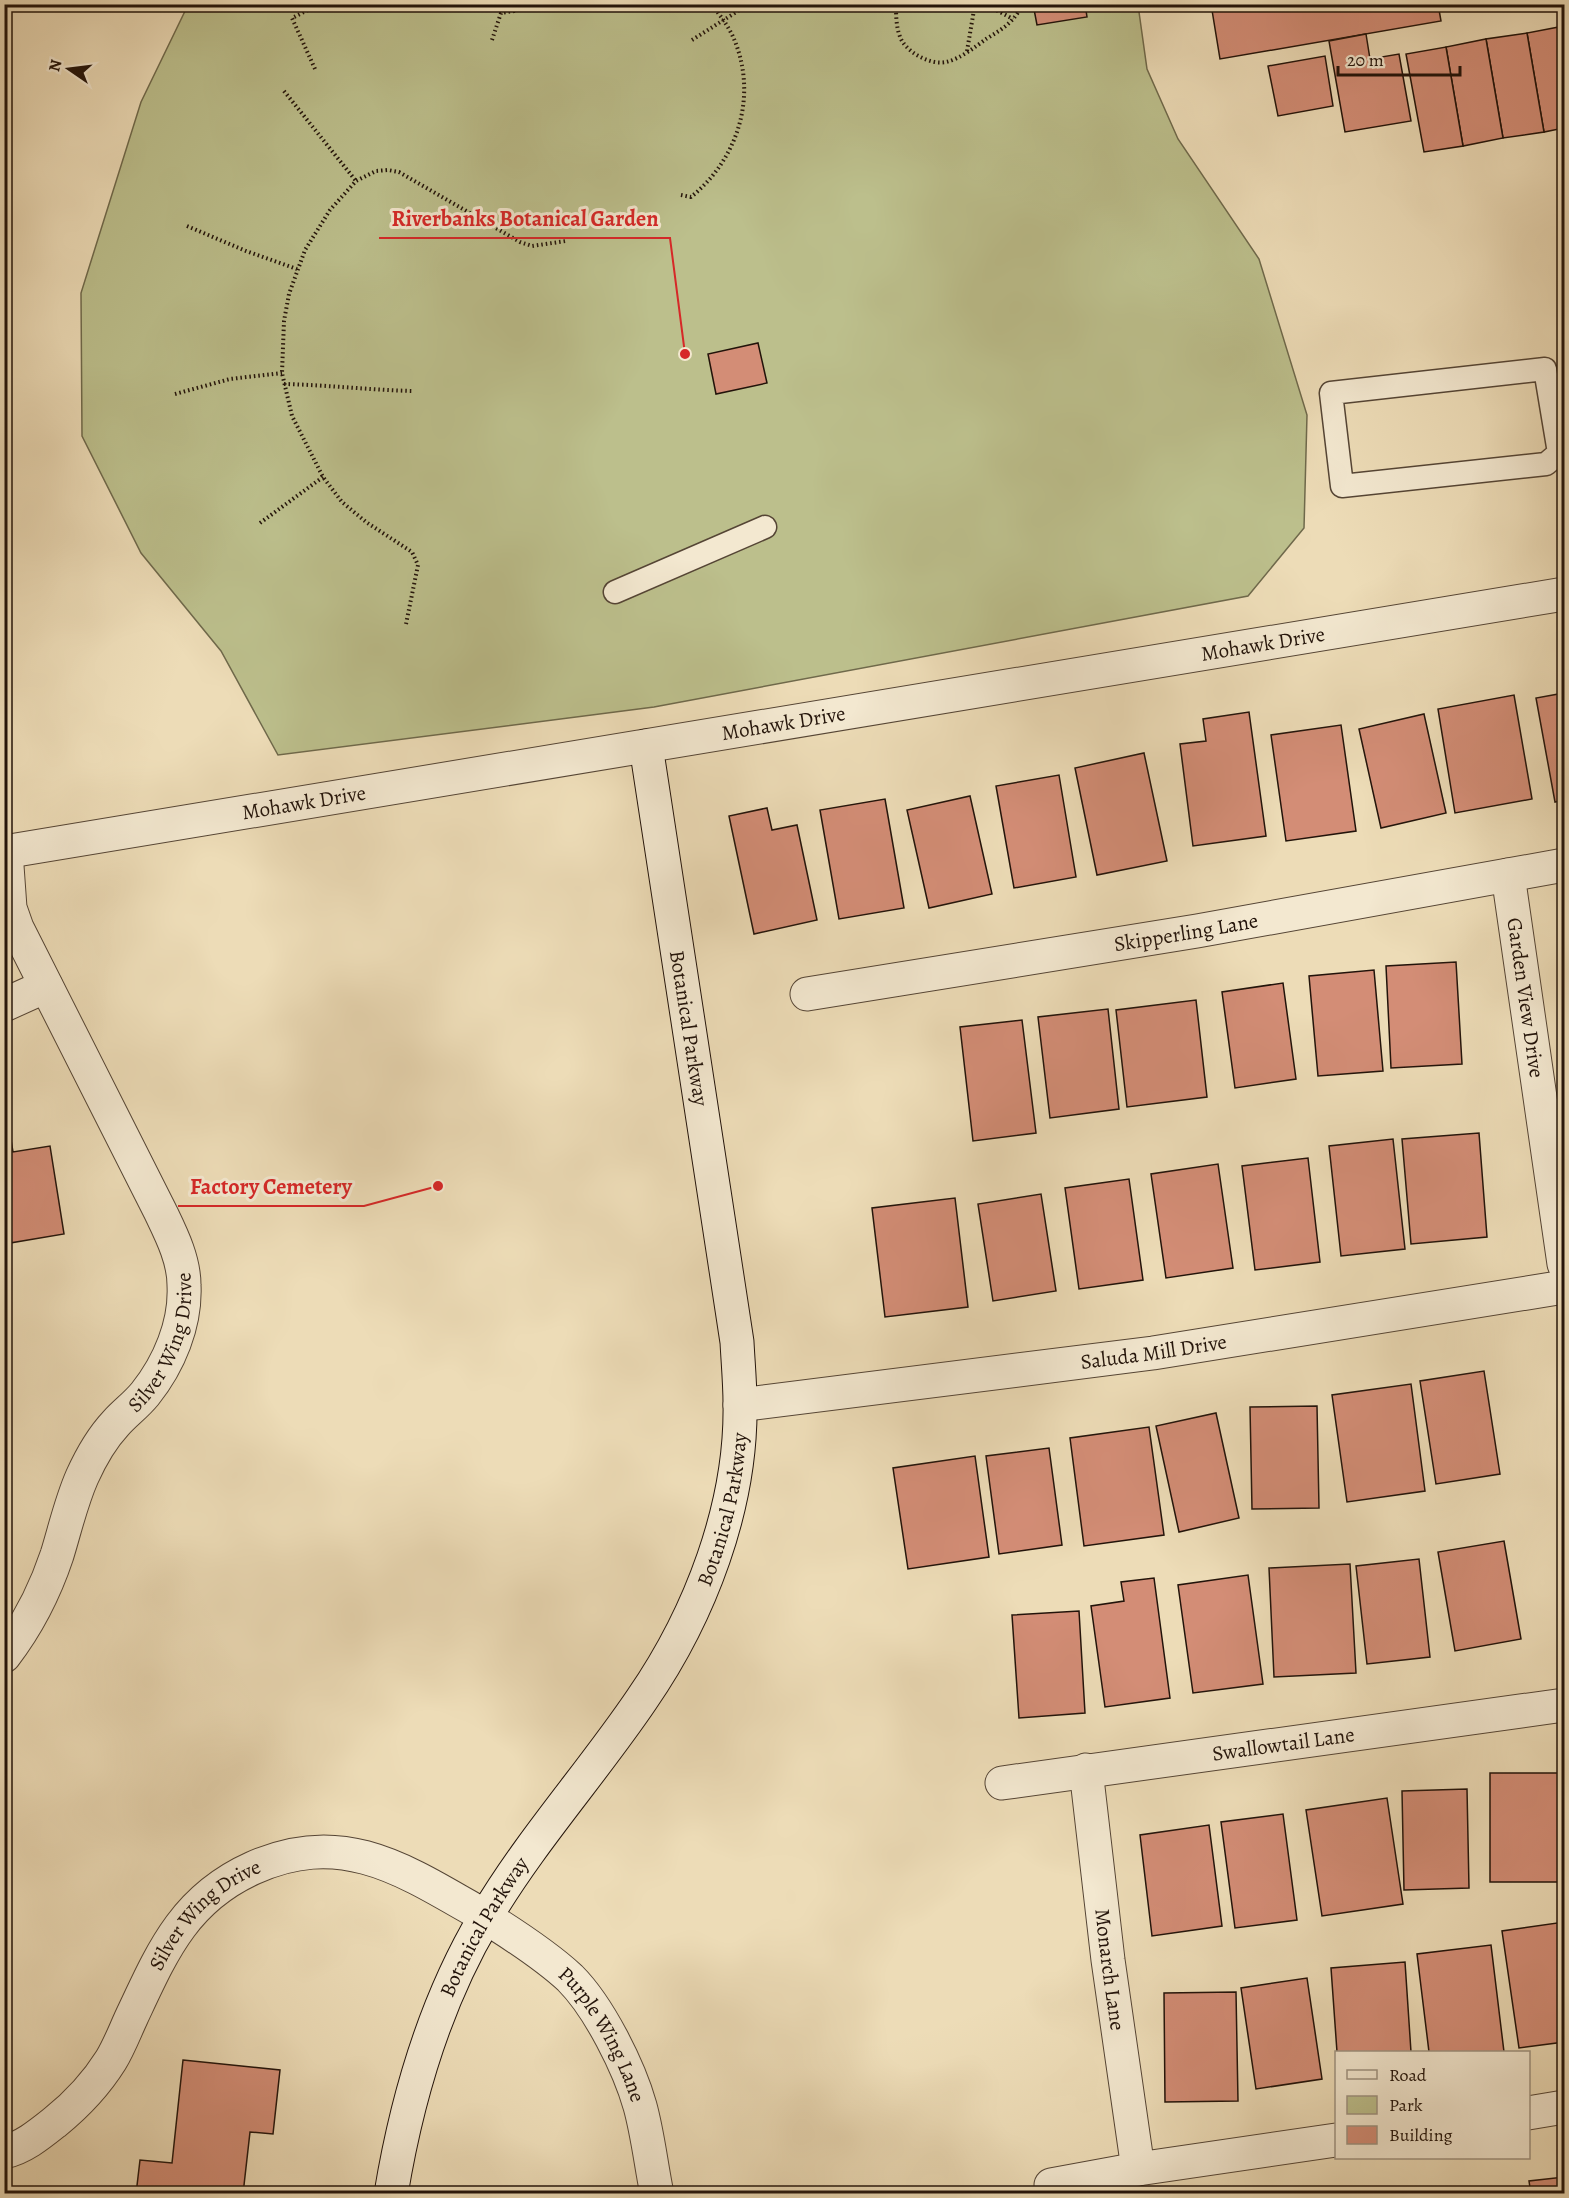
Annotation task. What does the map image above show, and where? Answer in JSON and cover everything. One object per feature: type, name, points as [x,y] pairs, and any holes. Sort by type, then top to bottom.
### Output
[{"type":"street","name":"Mohawk Drive","points":[[5,852],[1564,594]]},
{"type":"street","name":"Botanical Parkway","points":[[391,2193],[409,2108],[423,2057],[440,2006],[461,1960],[485,1917],[547,1827],[643,1699],[673,1650],[699,1596],[719,1544],[731,1495],[740,1405],[737,1342],[646,746]]},
{"type":"street","name":"Silver Wing Drive","points":[[4,1656],[18,1639],[36,1605],[56,1556],[81,1479],[95,1449],[116,1423],[144,1395],[161,1371],[174,1343],[183,1303],[184,1284],[180,1259],[172,1235],[16,928],[10,908],[5,852]]},
{"type":"street","name":"Skipperling Lane","points":[[807,994],[1197,931],[1564,865]]},
{"type":"street","name":"Garden View Drive","points":[[1508,875],[1564,1264]]},
{"type":"street","points":[[4,1005],[46,986]]},
{"type":"street","name":"Saluda Mill Drive","points":[[740,1405],[1153,1353],[1564,1287]]},
{"type":"street","name":"Swallowtail Lane","points":[[1002,1783],[1564,1705]]},
{"type":"street","name":"Monarch Lane","points":[[1086,1770],[1108,1960],[1138,2169]]},
{"type":"street","name":"Silver Wing Drive","points":[[4,2152],[39,2135],[66,2113],[90,2088],[111,2059],[172,1935],[213,1892],[242,1873],[270,1861],[307,1852],[338,1852],[368,1857],[405,1871],[485,1917]]},
{"type":"street","name":"Purple Wing Lane","points":[[485,1917],[554,1965],[571,1980],[602,2023],[633,2084],[641,2108],[657,2193]]},
{"type":"street","points":[[1530,2113],[1564,2107]]},
{"type":"street","points":[[1051,2185],[1138,2169],[1335,2140]]},
{"type":"lane","points":[[1545,369],[1557,456],[1342,486],[1331,393],[1545,369]]},
{"type":"lane","points":[[615,592],[765,528]]},
{"type":"path","points":[[315,69],[292,18],[320,4]]},
{"type":"path","points":[[492,40],[501,13],[514,11],[525,4]]},
{"type":"path","points":[[681,195],[691,197],[720,167],[732,147],[744,107],[741,58],[733,37],[711,4]]},
{"type":"path","points":[[692,40],[748,4]]},
{"type":"path","points":[[896,4],[897,26],[902,42],[919,56],[944,63],[955,60],[1013,19],[1023,4]]},
{"type":"path","points":[[967,51],[975,4]]},
{"type":"path","points":[[986,4],[1013,19]]},
{"type":"path","points":[[284,91],[356,181]]},
{"type":"path","points":[[406,624],[418,565],[412,552],[366,522],[342,502],[322,477],[291,416],[282,373],[284,321],[297,269],[305,250],[330,210],[356,181],[376,171],[399,172],[520,242],[532,246],[566,241]]},
{"type":"path","points":[[187,226],[246,251],[297,269]]},
{"type":"path","points":[[175,394],[230,378],[282,373]]},
{"type":"path","points":[[284,384],[413,392]]},
{"type":"path","points":[[260,523],[322,477]]},
{"type":"green space","points":[[188,5],[1138,5],[1147,69],[1178,139],[1259,259],[1307,415],[1304,528],[1248,596],[654,707],[278,755],[221,651],[141,553],[82,436],[81,293],[141,102]]},
{"type":"building","points":[[1033,4],[1085,4],[1087,17],[1037,25]]},
{"type":"building","points":[[1211,4],[1438,4],[1441,21],[1220,59]]},
{"type":"building","points":[[1564,26],[1564,128],[1544,132],[1527,33]]},
{"type":"building","points":[[1527,33],[1544,132],[1503,138],[1486,39]]},
{"type":"building","points":[[1366,34],[1370,59],[1399,54],[1411,121],[1345,132],[1329,41]]},
{"type":"building","points":[[1486,39],[1503,138],[1463,146],[1446,47]]},
{"type":"building","points":[[1446,47],[1463,146],[1424,152],[1406,54]]},
{"type":"building","points":[[1325,56],[1333,106],[1278,116],[1268,66]]},
{"type":"building","points":[[758,343],[767,383],[716,394],[708,354]]},
{"type":"building","points":[[1564,693],[1564,800],[1555,802],[1536,698]]},
{"type":"building","points":[[1514,695],[1532,799],[1455,813],[1438,709]]},
{"type":"building","points":[[1249,712],[1266,836],[1193,846],[1180,744],[1206,741],[1203,719]]},
{"type":"building","points":[[1424,714],[1446,813],[1381,828],[1359,729]]},
{"type":"building","points":[[1341,725],[1356,831],[1286,841],[1271,735]]},
{"type":"building","points":[[1144,753],[1167,861],[1097,875],[1075,768]]},
{"type":"building","points":[[1059,775],[1076,877],[1014,888],[996,786]]},
{"type":"building","points":[[970,796],[992,894],[929,908],[907,810]]},
{"type":"building","points":[[885,799],[904,908],[839,919],[820,810]]},
{"type":"building","points":[[767,808],[772,830],[797,825],[817,920],[754,934],[729,816]]},
{"type":"building","points":[[1456,962],[1462,1064],[1391,1068],[1386,966]]},
{"type":"building","points":[[1374,970],[1383,1071],[1318,1076],[1309,976]]},
{"type":"building","points":[[1283,983],[1296,1079],[1235,1088],[1222,992]]},
{"type":"building","points":[[1196,1000],[1207,1097],[1127,1107],[1116,1010]]},
{"type":"building","points":[[1108,1009],[1119,1109],[1050,1118],[1038,1017]]},
{"type":"building","points":[[1022,1020],[1036,1133],[973,1141],[960,1027]]},
{"type":"building","points":[[6,1109],[13,1152],[50,1146],[64,1234],[4,1244],[4,1110]]},
{"type":"building","points":[[1479,1133],[1487,1237],[1411,1244],[1402,1139]]},
{"type":"building","points":[[1393,1139],[1405,1249],[1341,1256],[1329,1146]]},
{"type":"building","points":[[1308,1158],[1320,1262],[1255,1270],[1242,1166]]},
{"type":"building","points":[[1218,1164],[1233,1268],[1166,1278],[1151,1174]]},
{"type":"building","points":[[1129,1179],[1143,1280],[1079,1289],[1065,1188]]},
{"type":"building","points":[[1041,1194],[1056,1291],[993,1301],[978,1204]]},
{"type":"building","points":[[955,1198],[968,1307],[885,1317],[872,1208]]},
{"type":"building","points":[[1484,1371],[1500,1474],[1436,1484],[1420,1381]]},
{"type":"building","points":[[1411,1384],[1425,1491],[1347,1502],[1332,1395]]},
{"type":"building","points":[[1317,1406],[1319,1508],[1252,1509],[1250,1407]]},
{"type":"building","points":[[1216,1413],[1239,1518],[1179,1532],[1156,1426]]},
{"type":"building","points":[[1149,1427],[1164,1535],[1084,1546],[1070,1438]]},
{"type":"building","points":[[1049,1448],[1062,1545],[999,1554],[986,1456]]},
{"type":"building","points":[[975,1456],[989,1557],[908,1569],[893,1468]]},
{"type":"building","points":[[1504,1541],[1521,1639],[1455,1651],[1438,1552]]},
{"type":"building","points":[[1419,1559],[1430,1657],[1367,1664],[1356,1566]]},
{"type":"building","points":[[1350,1564],[1356,1673],[1274,1677],[1269,1568]]},
{"type":"building","points":[[1248,1575],[1263,1684],[1193,1693],[1178,1585]]},
{"type":"building","points":[[1154,1578],[1170,1698],[1105,1707],[1091,1606],[1124,1601],[1121,1582]]},
{"type":"building","points":[[1079,1611],[1085,1713],[1019,1718],[1012,1615]]},
{"type":"building","points":[[1490,1773],[1563,1773],[1562,1882],[1490,1882]]},
{"type":"building","points":[[1467,1789],[1469,1888],[1404,1890],[1402,1791]]},
{"type":"building","points":[[1387,1798],[1403,1904],[1322,1916],[1306,1810]]},
{"type":"building","points":[[1283,1814],[1297,1920],[1235,1928],[1221,1822]]},
{"type":"building","points":[[1209,1825],[1222,1926],[1152,1936],[1140,1835]]},
{"type":"building","points":[[1564,1922],[1564,2042],[1519,2048],[1502,1931]]},
{"type":"building","points":[[1491,1945],[1504,2051],[1429,2051],[1417,1954]]},
{"type":"building","points":[[1405,1962],[1411,2051],[1337,2051],[1331,1968]]},
{"type":"building","points":[[1307,1978],[1322,2079],[1256,2089],[1241,1988]]},
{"type":"building","points":[[1236,1992],[1238,2101],[1165,2102],[1164,1993]]},
{"type":"building","points":[[183,2060],[280,2070],[273,2134],[250,2132],[243,2194],[136,2194],[140,2160],[172,2163]]},
{"type":"building","points":[[1564,2177],[1564,2194],[1531,2194],[1529,2181]]},
{"type":"place","name":"Riverbanks Botanical Garden","points":[[685,354]]},
{"type":"place","name":"Factory Cemetery","points":[[438,1186]]}]
